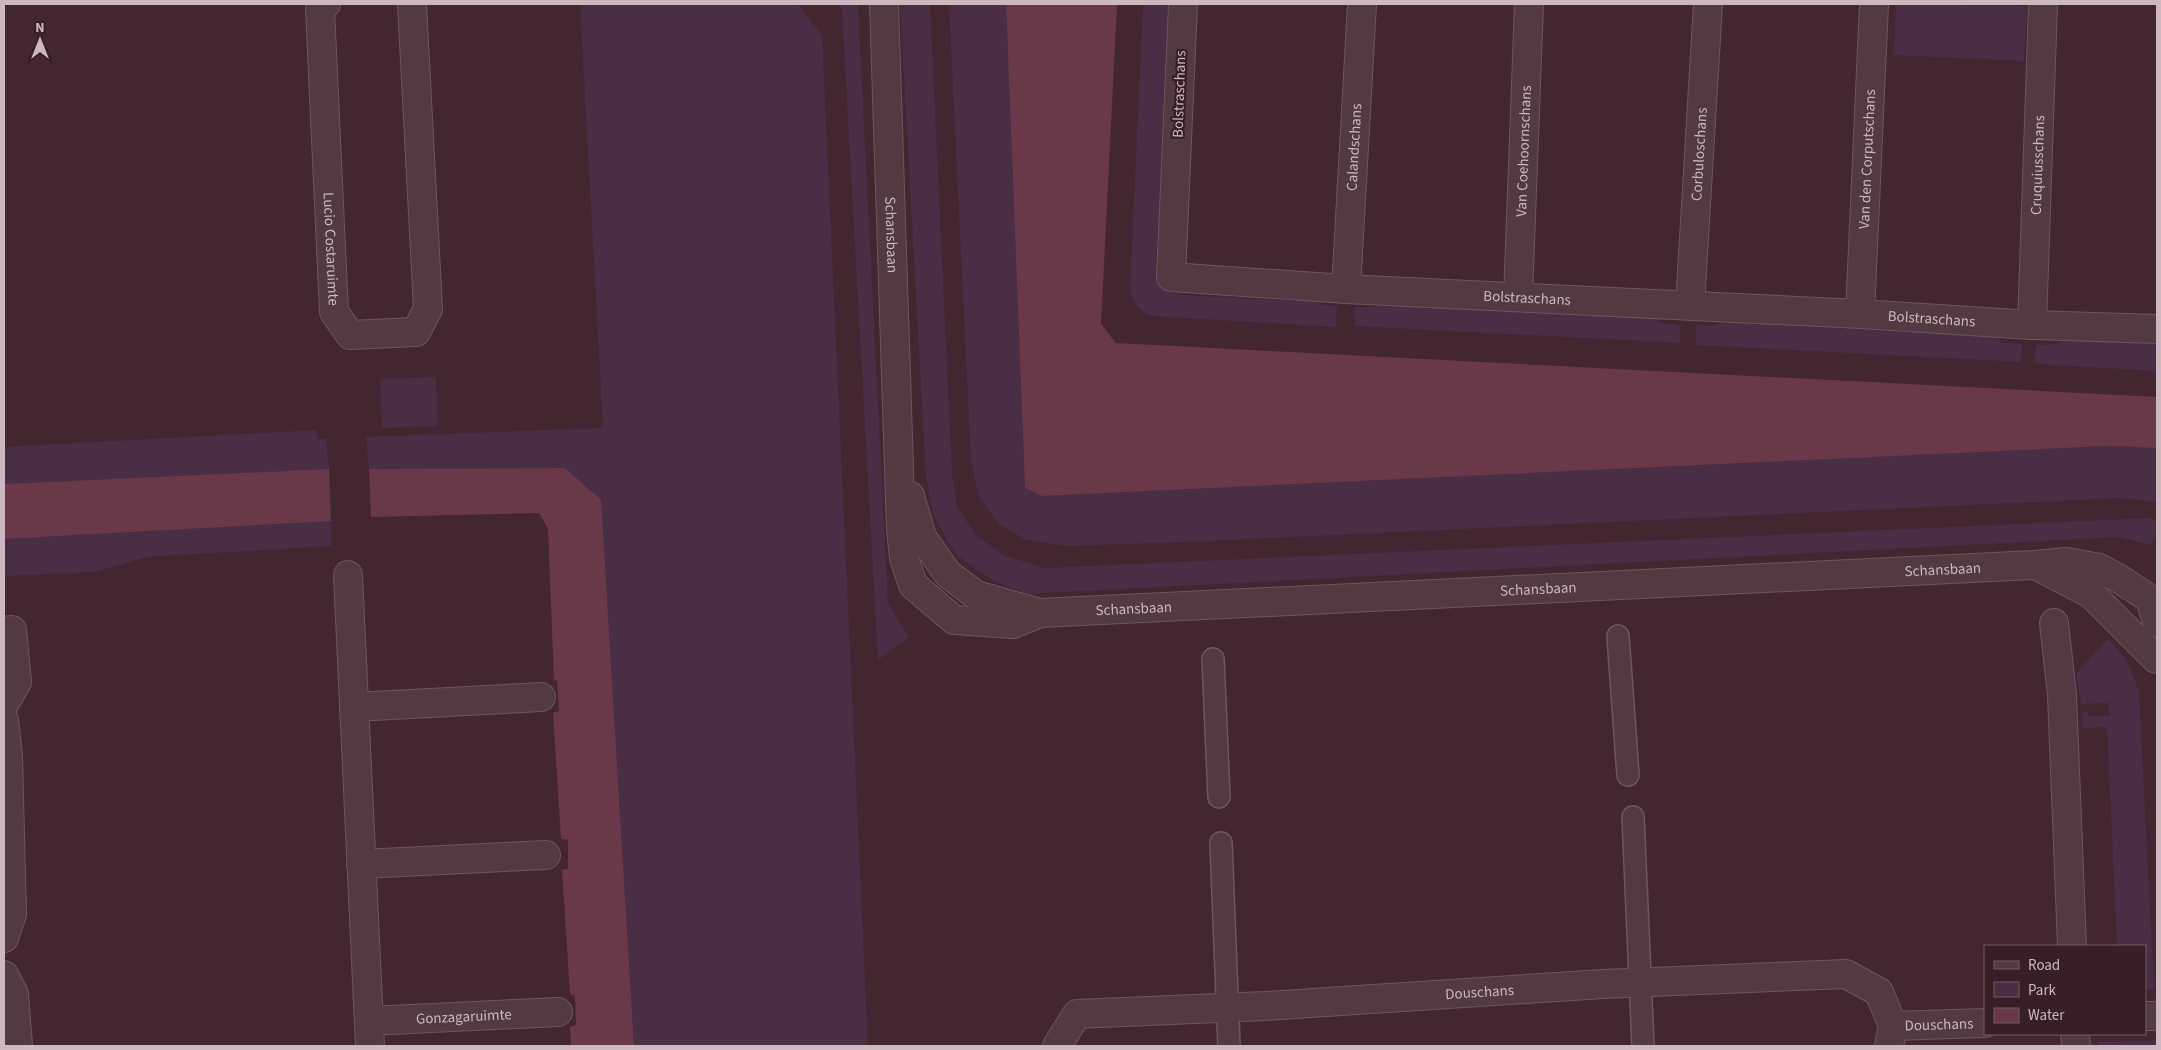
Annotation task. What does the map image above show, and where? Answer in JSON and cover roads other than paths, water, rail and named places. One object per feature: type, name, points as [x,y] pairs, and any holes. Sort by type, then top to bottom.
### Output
[{"type":"street","name":"Lucio Costaruimte","points":[[326,4],[320,9],[334,312],[350,335],[416,332],[428,309],[412,4]]},
{"type":"street","name":"Schansbaan","points":[[884,4],[900,466],[922,536],[948,574],[976,595],[1040,613],[2067,562],[2099,568],[2150,599],[2157,622]]},
{"type":"street","name":"Bolstraschans","points":[[1183,4],[1171,277],[1346,289],[1690,305],[2032,325],[2157,329]]},
{"type":"street","name":"Calandschans","points":[[1346,289],[1362,4]]},
{"type":"street","name":"Van Coehoornschans","points":[[1518,297],[1529,4]]},
{"type":"street","name":"Corbuloschans","points":[[1690,305],[1708,4]]},
{"type":"street","name":"Van den Corputschans","points":[[1860,314],[1874,4]]},
{"type":"street","name":"Cruquiusschans","points":[[2032,325],[2044,4]]},
{"type":"street","points":[[2035,565],[2091,594],[2157,664]]},
{"type":"street","name":"Gonzagaruimte","points":[[348,575],[370,1033],[558,1012]]},
{"type":"street","points":[[2054,623],[2062,695],[2072,945]]},
{"type":"street","points":[[4,631],[12,630],[17,682],[4,704]]},
{"type":"street","points":[[354,707],[541,697]]},
{"type":"street","points":[[4,720],[8,756],[12,914],[4,938]]},
{"type":"street","points":[[362,864],[546,855]]},
{"type":"street","points":[[4,974],[14,994],[18,1046]]},
{"type":"street","name":"Douschans","points":[[1057,1046],[1077,1014],[1228,1007],[1641,982],[1846,974],[1878,992],[1891,1036],[1984,1023]]},
{"type":"lane","points":[[1618,636],[1628,775]]},
{"type":"lane","points":[[1213,659],[1219,797]]},
{"type":"lane","points":[[1633,817],[1643,1046]]},
{"type":"lane","points":[[1221,843],[1229,1046]]},
{"type":"water","points":[[1006,4],[1117,4],[1101,324],[1116,343],[2157,397],[2157,448],[2107,446],[1042,496],[1025,488]]},
{"type":"water","points":[[565,468],[601,500],[634,1046],[571,1046],[570,1027],[576,1025],[575,996],[570,994],[562,870],[568,869],[568,840],[561,839],[553,713],[559,711],[557,680],[554,681],[548,529],[539,513],[371,517],[369,469]]},
{"type":"water","points":[[329,469],[331,521],[4,539],[4,484]]}]
